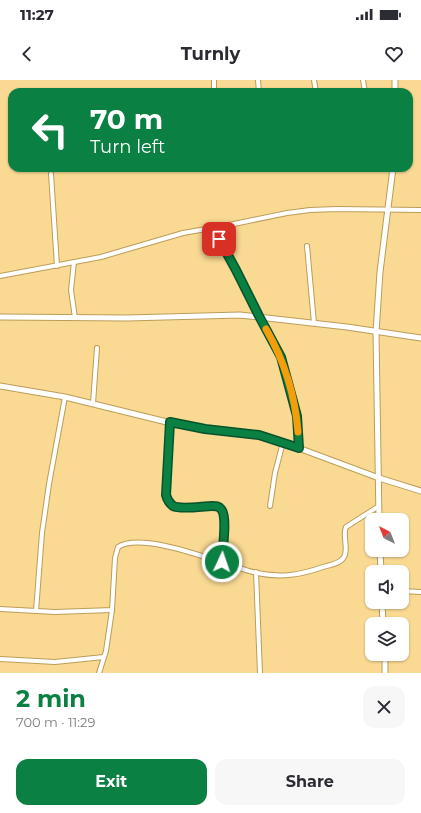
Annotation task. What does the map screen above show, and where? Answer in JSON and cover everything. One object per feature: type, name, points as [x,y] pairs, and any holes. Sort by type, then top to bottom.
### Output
[{"type":"street","points":[[379,513],[376,332],[380,272],[393,172]]},
{"type":"street","points":[[51,174],[57,266]]},
{"type":"street","points":[[0,276],[118,253],[183,233],[212,229],[267,217],[310,210],[421,210]]},
{"type":"street","points":[[212,229],[236,270],[284,364],[297,416],[299,448]]},
{"type":"street","points":[[307,246],[314,323]]},
{"type":"street","points":[[74,262],[71,290],[74,318]]},
{"type":"street","points":[[0,317],[127,318],[220,314],[259,316],[421,338]]},
{"type":"street","points":[[93,403],[97,348]]},
{"type":"street","points":[[0,386],[65,397],[205,429],[259,435],[283,442],[379,478],[421,491]]},
{"type":"street","points":[[36,611],[42,533],[49,484],[65,397]]},
{"type":"street","points":[[170,422],[166,495],[173,506],[180,508],[217,506],[222,510],[224,518],[222,562]]},
{"type":"street","points":[[270,506],[275,473],[283,442]]},
{"type":"street","points":[[99,673],[104,657],[112,610],[115,558],[118,547],[124,543],[151,544],[183,550],[256,572],[285,576],[301,574],[343,559],[346,554],[344,531],[346,527],[379,506]]},
{"type":"street","points":[[256,572],[260,673]]},
{"type":"street","points":[[409,591],[421,592]]},
{"type":"street","points":[[0,609],[70,612],[112,610]]},
{"type":"street","points":[[0,659],[55,662],[104,657]]},
{"type":"street","points":[[385,661],[386,673]]},
{"type":"slow traffic","points":[[266,329],[284,364],[297,416],[298,432]]},
{"type":"route","points":[[219,239],[284,364],[297,416],[299,448],[259,435],[205,429],[170,422],[166,495],[173,506],[180,508],[217,506],[222,510],[224,518],[222,562]]}]
